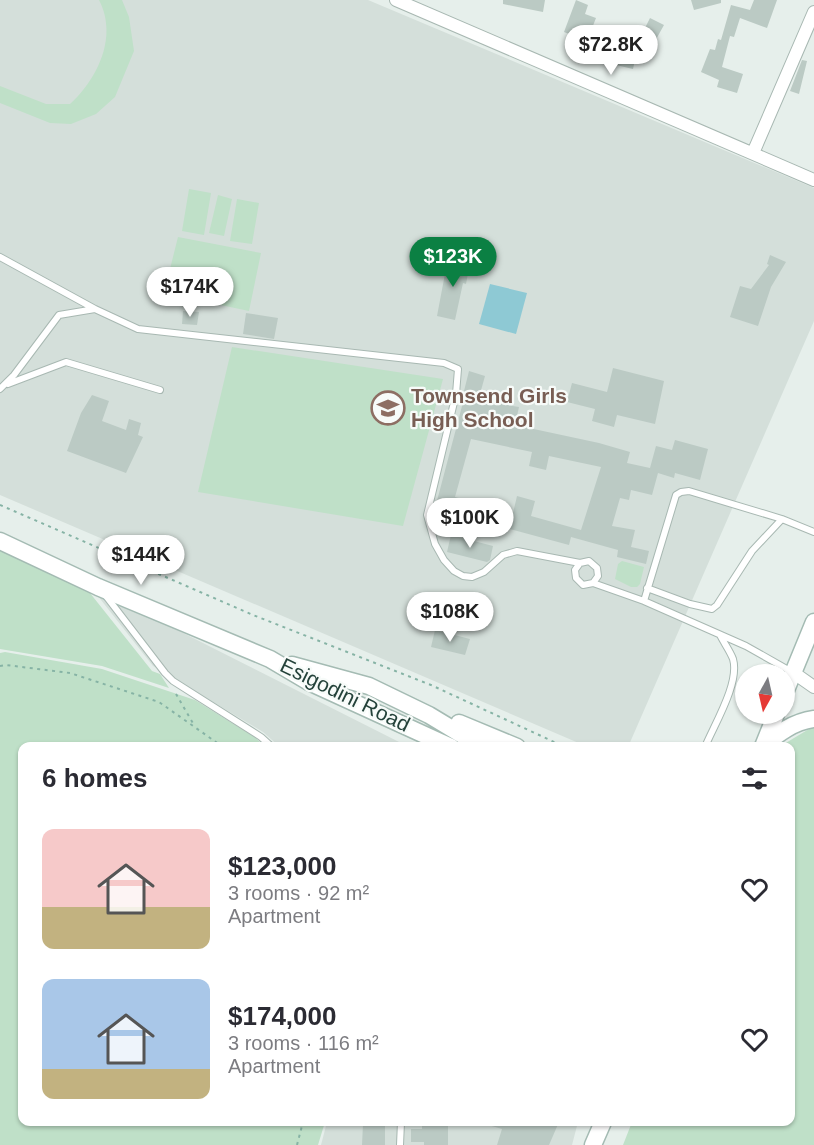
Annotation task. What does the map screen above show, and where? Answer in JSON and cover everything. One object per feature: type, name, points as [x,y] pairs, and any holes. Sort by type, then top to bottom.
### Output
[{"type":"main road","name":"Esigodini Road","points":[[0,541],[99,587],[270,659],[369,686],[429,715],[474,742]]},
{"type":"main road","points":[[795,671],[814,624]]},
{"type":"main road","name":"Esigodini Road","points":[[270,659],[309,682],[440,742]]},
{"type":"main road","points":[[369,686],[505,742]]},
{"type":"main road","points":[[769,742],[796,723],[814,719]]},
{"type":"main road","points":[[765,742],[773,724]]},
{"type":"main road","points":[[586,1145],[590,1126]]},
{"type":"main road","points":[[593,1145],[601,1126]]},
{"type":"street","points":[[396,0],[814,180]]},
{"type":"street","points":[[753,153],[814,12]]},
{"type":"street","points":[[795,674],[814,687]]},
{"type":"lane","points":[[0,257],[95,309],[138,329],[444,363],[458,369],[456,394],[427,515],[435,544],[444,560],[454,571],[463,576],[472,577],[484,572],[503,555],[517,551],[580,563],[590,561],[597,568],[598,576],[593,583]]},
{"type":"lane","points":[[2,387],[14,375],[59,315],[95,309]]},
{"type":"lane","points":[[2,387],[66,362],[160,390]]},
{"type":"lane","points":[[644,601],[676,495],[681,492],[689,491],[798,524],[814,532]]},
{"type":"lane","points":[[647,588],[690,604],[712,609],[717,605],[752,551],[782,519]]},
{"type":"lane","points":[[798,524],[814,525]]},
{"type":"lane","points":[[580,563],[574,570],[576,579],[584,585],[593,583],[644,601],[746,646],[778,664]]},
{"type":"lane","points":[[99,587],[173,681],[266,742]]},
{"type":"lane","points":[[707,742],[732,685],[734,671],[733,661],[720,634]]},
{"type":"lane","points":[[400,1145],[401,1126]]},
{"type":"path","points":[[0,505],[253,615],[431,685],[554,742]]},
{"type":"path","points":[[0,666],[70,673],[159,702],[216,742]]},
{"type":"path","points":[[165,673],[195,727]]},
{"type":"path","points":[[297,1145],[302,1126]]},
{"type":"shaded area","name":"Townsend Girls High School","points":[[0,0],[368,0],[814,188],[814,321],[630,742],[576,742],[0,495]]},
{"type":"shaded area","points":[[90,586],[399,742],[274,742],[263,732],[153,666]]},
{"type":"shaded area","points":[[326,1126],[577,1126],[572,1145],[321,1145]]},
{"type":"green space","points":[[99,0],[122,0],[129,17],[134,51],[115,97],[96,114],[71,124],[50,123],[0,103],[0,86],[46,104],[70,104],[80,94],[96,69],[106,42],[104,14]]},
{"type":"green space","points":[[189,189],[211,193],[204,235],[182,231]]},
{"type":"green space","points":[[218,195],[232,199],[224,236],[209,233]]},
{"type":"green space","points":[[237,199],[259,203],[252,244],[230,241]]},
{"type":"green space","points":[[178,237],[261,253],[249,311],[164,293]]},
{"type":"green space","points":[[232,347],[443,379],[403,526],[198,492]]},
{"type":"green space","points":[[0,545],[86,588],[152,671],[160,674],[169,688],[102,666],[0,649]]},
{"type":"green space","points":[[622,561],[644,567],[640,584],[637,587],[631,587],[615,579],[618,564]]},
{"type":"green space","points":[[0,653],[102,669],[195,700],[260,742],[18,742],[18,1126],[324,1126],[318,1145],[0,1145]]},
{"type":"green space","points":[[814,726],[814,1145],[623,1145],[630,1126],[795,1126],[795,742],[787,742]]},
{"type":"water","points":[[490,284],[527,293],[516,334],[479,324]]},
{"type":"building","points":[[503,0],[545,0],[543,12],[503,4]]},
{"type":"building","points":[[576,0],[588,5],[585,14],[596,18],[587,41],[564,32]]},
{"type":"building","points":[[691,0],[721,0],[721,3],[694,10]]},
{"type":"building","points":[[754,0],[777,0],[767,28],[740,18],[734,37],[730,36],[722,67],[743,74],[737,93],[717,87],[719,80],[701,72],[710,49],[715,50],[718,39],[721,40],[731,5],[750,10]]},
{"type":"building","points":[[650,18],[664,25],[654,43],[641,36]]},
{"type":"building","points":[[605,33],[639,41],[633,69],[599,61]]},
{"type":"building","points":[[802,60],[807,61],[799,94],[790,91]]},
{"type":"building","points":[[770,255],[786,262],[771,287],[758,326],[730,317],[740,286],[751,289],[769,265],[767,264]]},
{"type":"building","points":[[448,258],[470,263],[455,320],[437,316]]},
{"type":"building","points":[[183,311],[199,312],[197,325],[182,324]]},
{"type":"building","points":[[246,313],[278,318],[274,339],[243,334]]},
{"type":"building","points":[[613,368],[664,381],[655,424],[617,415],[614,427],[592,421],[595,409],[567,402],[572,383],[607,392]]},
{"type":"building","points":[[469,371],[485,376],[480,394],[502,399],[501,404],[519,407],[515,425],[630,452],[627,463],[650,468],[656,446],[672,450],[675,440],[708,449],[700,480],[675,473],[674,478],[658,473],[652,495],[631,490],[629,500],[620,498],[612,526],[635,530],[631,547],[649,551],[646,564],[617,557],[618,550],[571,537],[569,545],[451,513],[449,520],[433,516],[466,391],[464,391]],"holes":[[[471,439],[532,452],[529,466],[546,470],[549,456],[601,467],[581,530],[531,516],[535,501],[517,496],[513,513],[455,497]]]},
{"type":"building","points":[[92,395],[109,401],[102,421],[126,430],[129,419],[141,423],[138,435],[143,437],[126,473],[67,451],[81,413]]},
{"type":"building","points":[[451,535],[493,546],[490,560],[487,562],[447,552]]},
{"type":"building","points":[[435,630],[470,639],[465,655],[431,647]]},
{"type":"building","points":[[363,1126],[385,1126],[385,1145],[362,1145]]},
{"type":"building","points":[[422,1126],[448,1126],[448,1145],[424,1145],[424,1142],[411,1142],[411,1129],[422,1129]]},
{"type":"building","points":[[492,1126],[557,1126],[549,1145],[497,1145],[502,1129]]},
{"type":"place","name":"Townsend Girls High School","points":[[388,408]]}]
